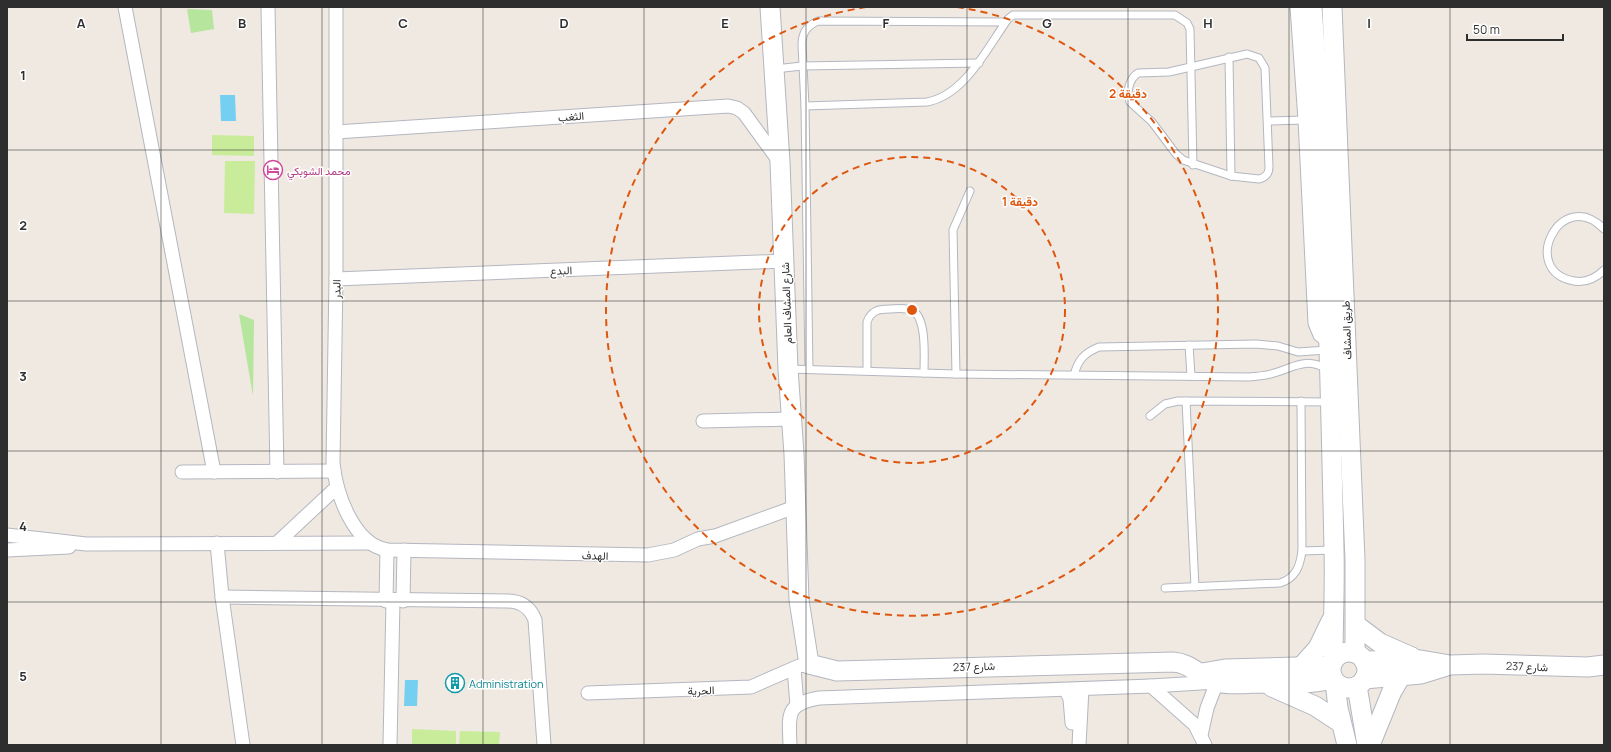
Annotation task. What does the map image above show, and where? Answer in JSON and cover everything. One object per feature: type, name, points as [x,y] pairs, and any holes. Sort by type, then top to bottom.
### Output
[{"type":"street","points":[[125,7],[214,472]]},
{"type":"street","points":[[268,7],[277,472]]},
{"type":"street","name":"البدر","points":[[336,7],[334,471],[337,487],[349,515],[368,543]]},
{"type":"street","name":"شارع المشاف العام","points":[[770,7],[785,261],[788,369],[801,667]]},
{"type":"street","name":"طريق المشاف","points":[[1297,7],[1305,120],[1315,323],[1320,335],[1330,346]]},
{"type":"street","name":"طريق المشاف","points":[[1312,7],[1320,118],[1330,346],[1329,370],[1334,550],[1333,672],[1336,700],[1347,745]]},
{"type":"street","name":"طريق المشاف","points":[[1332,7],[1355,560],[1356,625],[1368,745]]},
{"type":"street","name":"الثغب","points":[[336,132],[728,106],[736,108],[744,114],[780,162]]},
{"type":"street","name":"البدع","points":[[336,279],[785,261]]},
{"type":"street","points":[[703,421],[791,419]]},
{"type":"street","points":[[182,472],[334,471]]},
{"type":"street","points":[[277,543],[337,487]]},
{"type":"street","name":"الهدف","points":[[387,550],[648,555],[674,550],[698,539],[715,536],[795,507]]},
{"type":"street","points":[[7,535],[86,544],[368,543],[376,548],[387,550],[394,601],[390,745]]},
{"type":"street","points":[[216,543],[222,597],[243,745]]},
{"type":"street","points":[[7,550],[48,549],[86,544]]},
{"type":"street","points":[[394,601],[404,550]]},
{"type":"street","points":[[222,597],[394,601],[514,601],[528,607],[532,613],[536,627],[544,745]]},
{"type":"street","points":[[1301,667],[1321,642],[1333,614]]},
{"type":"street","points":[[1356,625],[1380,643],[1407,656],[1421,660]]},
{"type":"street","points":[[790,745],[789,721],[792,709],[801,701],[819,698],[1151,686],[1210,678],[1218,670],[1301,667],[1333,672],[1348,688],[1360,670],[1343,653],[1333,672]]},
{"type":"street","name":"شارع 237","points":[[1360,670],[1421,660],[1450,665],[1483,664],[1576,667],[1604,665]]},
{"type":"street","name":"شارع 237","points":[[801,667],[837,671],[1173,662],[1184,664],[1210,678],[1259,683],[1307,683],[1333,672]]},
{"type":"street","name":"شارع 237","points":[[1360,670],[1401,676],[1421,674],[1450,665]]},
{"type":"street","points":[[797,705],[801,667]]},
{"type":"street","name":"الحرية","points":[[588,693],[743,688],[758,684],[774,676],[801,667]]},
{"type":"street","points":[[1368,745],[1389,697],[1401,676]]},
{"type":"street","points":[[1203,740],[1210,678]]},
{"type":"street","points":[[1259,683],[1302,699],[1341,723]]},
{"type":"street","points":[[1151,686],[1195,724],[1203,740]]},
{"type":"street","points":[[1078,745],[1082,689]]},
{"type":"street","points":[[1066,690],[1071,711],[1071,745]]},
{"type":"lane","points":[[805,106],[934,101],[954,90],[979,63],[1005,22],[1013,15],[1175,14],[1187,23],[1190,29],[1193,164]]},
{"type":"lane","points":[[809,369],[805,106],[802,66],[802,37],[805,30],[811,24],[818,21],[1005,22]]},
{"type":"lane","points":[[1247,54],[1254,55],[1263,63],[1266,75],[1270,167],[1267,175],[1260,179],[1231,176],[1193,164],[1176,154],[1152,122],[1130,102],[1128,93],[1133,78],[1138,73],[1169,72],[1229,57],[1247,54]]},
{"type":"lane","points":[[1229,57],[1231,176]]},
{"type":"lane","points":[[774,69],[802,66],[979,63]]},
{"type":"lane","points":[[1268,121],[1305,120]]},
{"type":"lane","points":[[956,374],[953,230],[970,191]]},
{"type":"lane","points":[[1604,229],[1595,221],[1585,218],[1574,218],[1564,221],[1550,236],[1547,247],[1548,257],[1552,267],[1559,275],[1569,280],[1579,282],[1590,280],[1604,270]]},
{"type":"lane","points":[[867,371],[867,322],[869,316],[878,309],[908,309],[914,312],[922,322],[924,373]]},
{"type":"lane","points":[[1074,376],[1078,363],[1083,356],[1099,347],[1256,344],[1302,352],[1330,346]]},
{"type":"lane","points":[[1189,345],[1191,376]]},
{"type":"lane","points":[[788,369],[1074,376],[1263,376],[1305,362],[1320,365],[1329,370]]},
{"type":"lane","points":[[1150,416],[1165,404],[1186,401],[1330,402]]},
{"type":"lane","points":[[1186,401],[1194,587]]},
{"type":"lane","points":[[1165,588],[1280,583],[1287,581],[1297,572],[1302,551],[1301,401]]},
{"type":"lane","points":[[1302,551],[1334,550]]},
{"type":"green space","points":[[187,9],[212,10],[214,29],[191,33]]},
{"type":"green space","points":[[212,135],[254,136],[254,156],[212,155]]},
{"type":"green space","points":[[225,161],[255,161],[254,214],[224,213]]},
{"type":"green space","points":[[239,314],[254,320],[253,396]]},
{"type":"green space","points":[[412,729],[456,731],[456,745],[412,745]]},
{"type":"green space","points":[[460,731],[500,732],[499,745],[459,745]]},
{"type":"water","points":[[220,95],[235,95],[236,121],[221,121]]},
{"type":"water","points":[[405,680],[418,680],[417,706],[404,706]]},
{"type":"place","name":"محمد الشوبكي","points":[[273,170]]},
{"type":"place","name":"Administration","points":[[455,683]]}]
